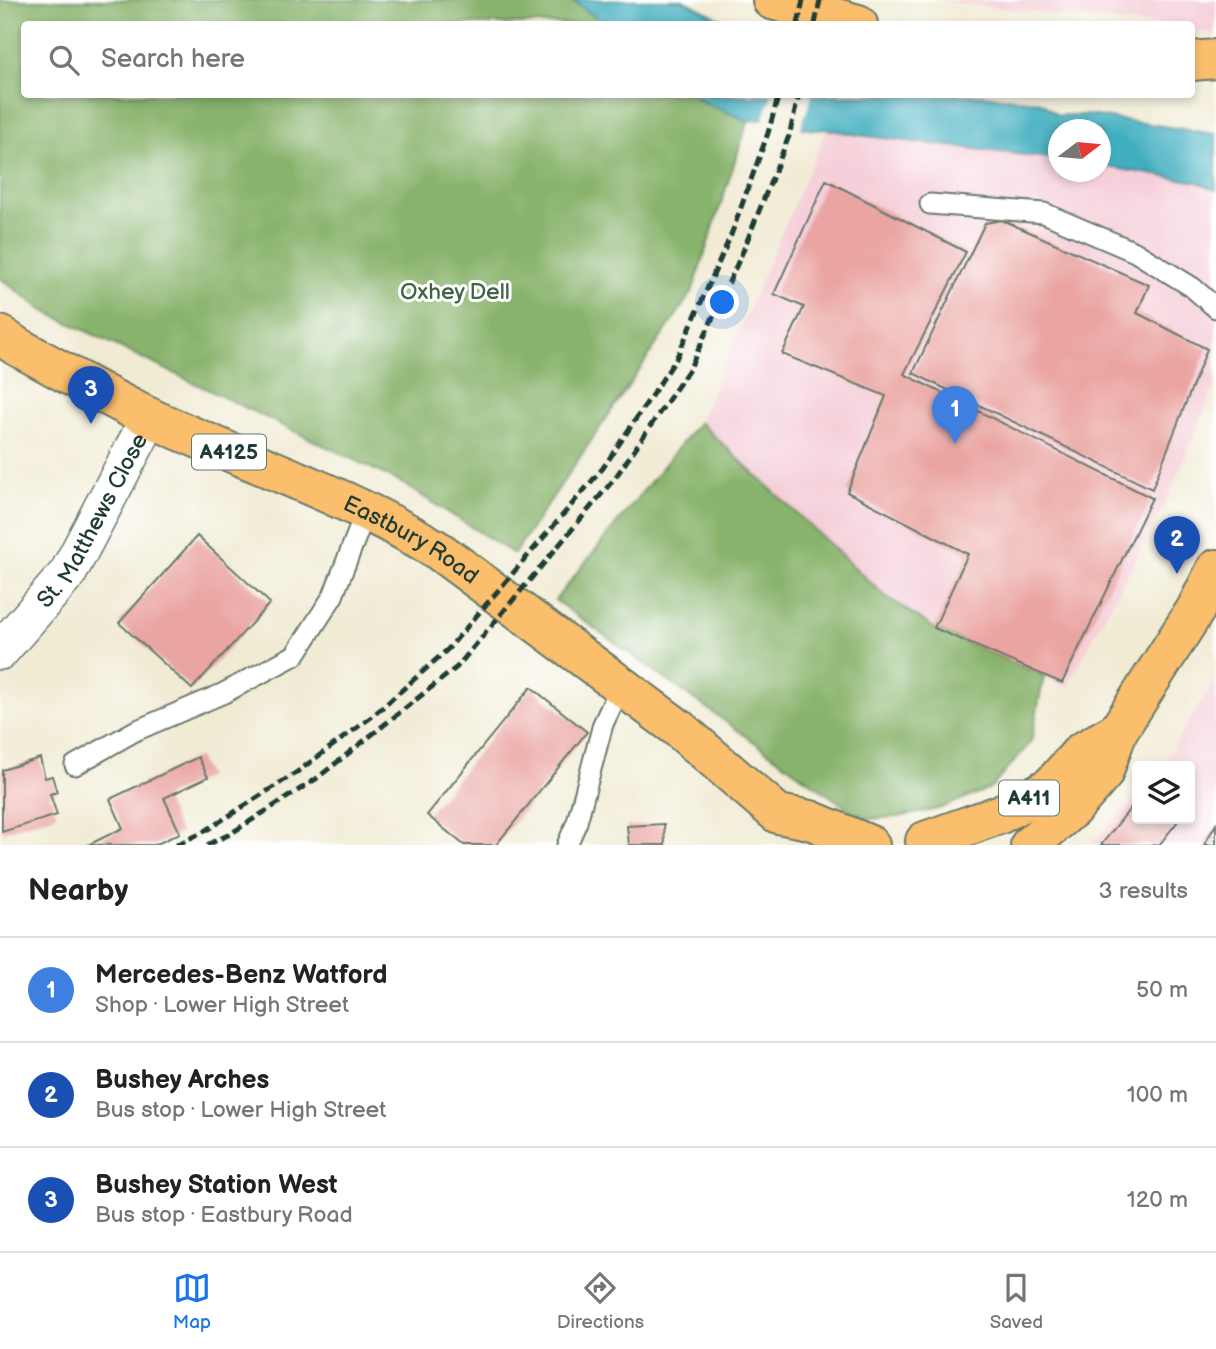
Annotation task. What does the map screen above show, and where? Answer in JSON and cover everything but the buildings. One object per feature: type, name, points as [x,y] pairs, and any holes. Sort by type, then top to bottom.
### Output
[{"type":"main road","points":[[772,0],[847,21]]},
{"type":"main road","points":[[1195,61],[1216,59]]},
{"type":"main road","name":"Eastbury Road","points":[[0,335],[150,417],[366,511],[439,551],[678,728],[779,830],[810,820],[870,845]]},
{"type":"main road","name":"A411","points":[[1038,839],[1074,807],[1103,774],[1118,731],[1196,609],[1216,569]]},
{"type":"main road","name":"A411","points":[[928,843],[1001,814],[1012,793],[1051,786],[1081,752],[1118,731]]},
{"type":"main road","points":[[883,845],[905,840],[928,843]]},
{"type":"street","name":"St. Matthews Close","points":[[0,651],[68,573],[150,417]]},
{"type":"lane","points":[[930,204],[1044,213],[1136,252],[1192,287],[1216,308]]},
{"type":"lane","points":[[75,765],[135,731],[224,693],[295,655],[334,596],[366,511]]},
{"type":"lane","points":[[567,845],[577,822],[603,724],[621,686]]},
{"type":"lane","points":[[1012,793],[1038,839]]},
{"type":"shaded area","points":[[931,0],[1216,0],[1216,34],[1195,31],[1195,21],[1109,21]]},
{"type":"shaded area","points":[[827,129],[1048,158],[1048,182],[1111,182],[1111,168],[1198,182],[1216,190],[1216,384],[1168,498],[1067,687],[934,628],[884,595],[699,422]]},
{"type":"shaded area","points":[[1216,677],[1216,845],[1090,845],[1132,800],[1132,824],[1195,824],[1195,761],[1165,761]]},
{"type":"green space","name":"Oxhey Dell","points":[[0,0],[571,0],[602,21],[21,21],[21,98],[696,98],[748,121],[692,292],[514,554],[400,482],[44,311],[0,278]]},
{"type":"green space","points":[[699,422],[884,595],[934,628],[1044,676],[1031,742],[991,788],[938,809],[898,817],[869,819],[851,811],[555,600]]},
{"type":"water","points":[[571,0],[683,0],[725,21],[602,21]]},
{"type":"water","points":[[696,98],[1008,98],[1041,102],[1057,115],[1090,115],[1216,134],[1216,190],[1198,182],[1111,168],[1111,119],[1048,119],[1048,158],[827,129],[813,130],[763,119],[748,121]]},
{"type":"pier","points":[[771,98],[811,98],[800,131],[762,123]]},
{"type":"railway","points":[[799,21],[803,0]]},
{"type":"railway","points":[[816,21],[820,0]]},
{"type":"railway","points":[[176,845],[202,833],[297,772],[374,715],[448,649],[603,468],[676,359],[731,235],[778,98]]},
{"type":"railway","points":[[207,845],[230,834],[316,779],[457,667],[615,478],[690,368],[743,251],[789,136],[798,98]]},
{"type":"place","name":"Bushey Station West","points":[[91,424]]},
{"type":"place","name":"Mercedes-Benz Watford","points":[[955,444]]},
{"type":"place","name":"Bushey Arches","points":[[1177,574]]}]
